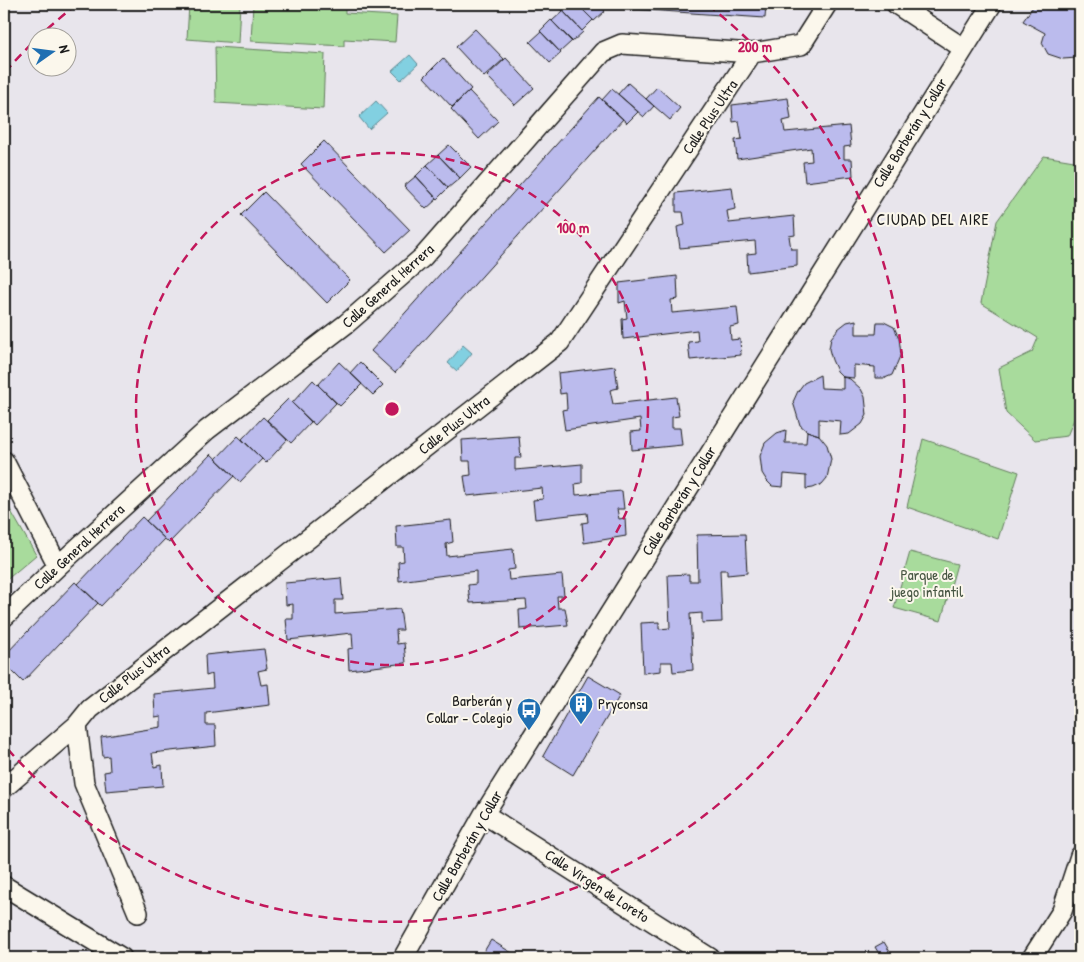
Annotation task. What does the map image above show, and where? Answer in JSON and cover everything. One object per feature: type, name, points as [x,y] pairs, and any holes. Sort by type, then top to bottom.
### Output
[{"type":"street","name":"Calle General Herrera","points":[[4,618],[207,430],[346,324],[423,257],[603,52],[622,44],[752,53],[802,46],[827,4]]},
{"type":"street","points":[[896,4],[963,48]]},
{"type":"street","name":"Calle Barberán y Collar","points":[[403,958],[484,814],[992,4]]},
{"type":"street","name":"Calle Plus Ultra","points":[[4,788],[77,725],[90,709],[560,342],[752,53]]},
{"type":"street","points":[[4,461],[58,566]]},
{"type":"street","points":[[77,725],[84,782],[138,913]]},
{"type":"street","name":"Calle Virgen de Loreto","points":[[484,814],[710,958]]},
{"type":"street","points":[[1032,958],[1062,911],[1080,856]]},
{"type":"street","points":[[4,886],[122,958]]},
{"type":"green space","points":[[189,4],[240,4],[238,43],[187,39]]},
{"type":"green space","points":[[253,4],[345,4],[345,13],[397,16],[395,42],[344,39],[344,46],[251,41]]},
{"type":"green space","points":[[215,47],[325,54],[323,109],[216,103]]},
{"type":"green space","points":[[1044,156],[1080,162],[1080,405],[1067,436],[1035,440],[1006,413],[999,368],[1032,352],[1038,338],[981,303],[997,221]]},
{"type":"green space","points":[[923,439],[1019,472],[998,539],[907,507]]},
{"type":"green space","points":[[4,499],[36,555],[4,582]]},
{"type":"green space","name":"Parque de juego infantil","points":[[910,552],[957,564],[941,621],[894,608]]},
{"type":"water","points":[[410,55],[418,64],[401,80],[392,71]]},
{"type":"water","points":[[376,101],[387,113],[369,129],[359,117]]},
{"type":"water","points":[[463,345],[472,353],[457,371],[448,363]]},
{"type":"building","points":[[568,4],[577,4],[593,20],[582,31],[562,10]]},
{"type":"building","points":[[577,4],[598,4],[605,11],[594,21]]},
{"type":"building","points":[[618,4],[766,4],[765,18],[618,8]]},
{"type":"building","points":[[1035,4],[1080,4],[1080,56],[1063,59],[1048,54],[1042,43],[1045,33],[1023,21]]},
{"type":"building","points":[[563,11],[583,32],[572,42],[552,21]]},
{"type":"building","points":[[551,20],[572,41],[560,52],[540,31]]},
{"type":"building","points":[[475,29],[504,59],[484,77],[456,47]]},
{"type":"building","points":[[541,32],[561,53],[550,63],[530,42]]},
{"type":"building","points":[[443,58],[471,89],[452,107],[424,77]]},
{"type":"building","points":[[506,58],[534,88],[515,105],[487,76]]},
{"type":"building","points":[[628,83],[654,106],[644,117],[618,94]]},
{"type":"building","points":[[657,87],[680,108],[670,120],[646,99]]},
{"type":"building","points":[[612,89],[638,112],[627,123],[602,100]]},
{"type":"building","points":[[469,91],[498,121],[479,139],[451,109]]},
{"type":"building","points":[[599,97],[623,119],[395,373],[371,351]]},
{"type":"building","points":[[788,98],[791,119],[783,121],[785,132],[849,126],[851,146],[844,147],[844,159],[852,159],[853,176],[805,182],[803,162],[812,161],[811,148],[737,159],[735,140],[742,139],[739,121],[733,122],[732,105]]},
{"type":"building","points":[[324,141],[410,230],[386,252],[301,164]]},
{"type":"building","points":[[449,145],[471,167],[460,178],[438,155]]},
{"type":"building","points":[[438,155],[460,178],[448,188],[427,165]]},
{"type":"building","points":[[427,165],[448,188],[437,199],[416,176]]},
{"type":"building","points":[[416,176],[437,199],[426,209],[404,186]]},
{"type":"building","points":[[732,187],[735,209],[727,211],[729,223],[794,216],[795,235],[789,236],[791,249],[797,249],[797,266],[748,272],[747,254],[756,253],[755,241],[680,248],[677,227],[685,225],[683,212],[676,212],[676,193]]},
{"type":"building","points":[[264,192],[350,280],[327,303],[241,215]]},
{"type":"building","points":[[677,276],[678,299],[671,300],[672,313],[737,307],[739,325],[730,327],[731,340],[740,339],[741,355],[690,360],[688,342],[698,341],[697,330],[623,339],[622,319],[627,318],[625,301],[619,303],[619,283]]},
{"type":"building","points":[[856,320],[856,334],[876,334],[877,322],[884,322],[894,327],[899,338],[901,354],[892,375],[885,378],[875,378],[875,367],[854,365],[854,378],[843,377],[837,371],[829,349],[831,338],[847,322]]},
{"type":"building","points":[[339,362],[362,384],[340,406],[318,385]]},
{"type":"building","points":[[360,362],[383,385],[373,395],[350,373]]},
{"type":"building","points":[[615,366],[618,388],[610,390],[613,404],[676,397],[679,416],[672,417],[672,428],[680,428],[682,445],[632,450],[631,432],[641,431],[640,419],[565,430],[562,410],[567,409],[566,393],[560,394],[558,373]]},
{"type":"building","points":[[820,375],[821,388],[843,389],[843,377],[850,379],[861,389],[865,397],[867,415],[862,424],[849,434],[840,435],[841,421],[819,419],[819,435],[807,431],[800,425],[793,402],[804,383]]},
{"type":"building","points":[[313,380],[336,403],[315,425],[292,403]]},
{"type":"building","points":[[288,399],[311,422],[291,443],[267,420]]},
{"type":"building","points":[[263,417],[287,440],[266,463],[242,439]]},
{"type":"building","points":[[786,430],[785,443],[806,443],[807,431],[819,435],[827,445],[831,459],[827,478],[822,484],[806,489],[806,476],[784,474],[783,487],[772,486],[767,481],[762,473],[760,456],[765,443],[777,433]]},
{"type":"building","points":[[238,436],[262,459],[240,482],[216,459]]},
{"type":"building","points":[[519,436],[521,458],[515,458],[515,470],[582,464],[582,483],[575,484],[576,495],[622,491],[624,509],[617,509],[619,519],[625,518],[626,536],[584,543],[582,523],[588,522],[587,513],[535,519],[533,500],[543,499],[542,488],[467,496],[464,476],[471,475],[470,461],[463,461],[462,440]]},
{"type":"building","points":[[211,454],[234,476],[169,543],[146,521]]},
{"type":"building","points":[[142,517],[165,539],[101,606],[78,584]]},
{"type":"building","points":[[451,520],[453,542],[446,544],[447,556],[513,549],[515,569],[508,570],[509,580],[562,575],[564,596],[557,596],[558,608],[565,608],[568,625],[520,629],[519,610],[527,609],[526,600],[470,603],[468,585],[476,584],[476,571],[399,581],[398,562],[404,561],[403,547],[397,547],[396,526]]},
{"type":"building","points":[[745,534],[747,573],[727,575],[727,570],[720,570],[722,622],[702,623],[702,613],[690,614],[693,670],[673,672],[672,662],[661,662],[661,671],[643,673],[641,623],[659,622],[659,629],[670,628],[668,575],[689,574],[689,581],[698,581],[697,535]]},
{"type":"building","points":[[341,578],[343,600],[335,600],[335,614],[400,609],[403,630],[396,630],[397,644],[404,643],[406,663],[349,670],[348,649],[353,648],[352,633],[288,640],[286,619],[293,619],[293,604],[286,605],[285,583]]},
{"type":"building","points":[[75,582],[98,603],[23,682],[4,663],[4,656]]},
{"type":"building","points":[[264,649],[267,669],[258,671],[261,685],[268,684],[270,705],[206,713],[206,725],[215,725],[216,746],[152,753],[154,767],[162,765],[163,786],[106,791],[104,772],[110,771],[109,756],[103,757],[101,737],[161,727],[161,716],[155,717],[154,694],[213,688],[212,674],[206,676],[205,655]]},
{"type":"building","name":"Pryconsa","points":[[588,676],[620,695],[573,775],[543,756]]},
{"type":"building","points":[[491,940],[520,958],[480,958]]},
{"type":"building","points":[[884,942],[890,952],[881,957],[875,947]]},
{"type":"place","name":"Pryconsa","points":[[581,725]]},
{"type":"place","name":"Barberán y Collar - Colegio","points":[[529,731]]},
{"type":"district","name":"CIUDAD DEL AIRE","points":[[933,219]]}]
